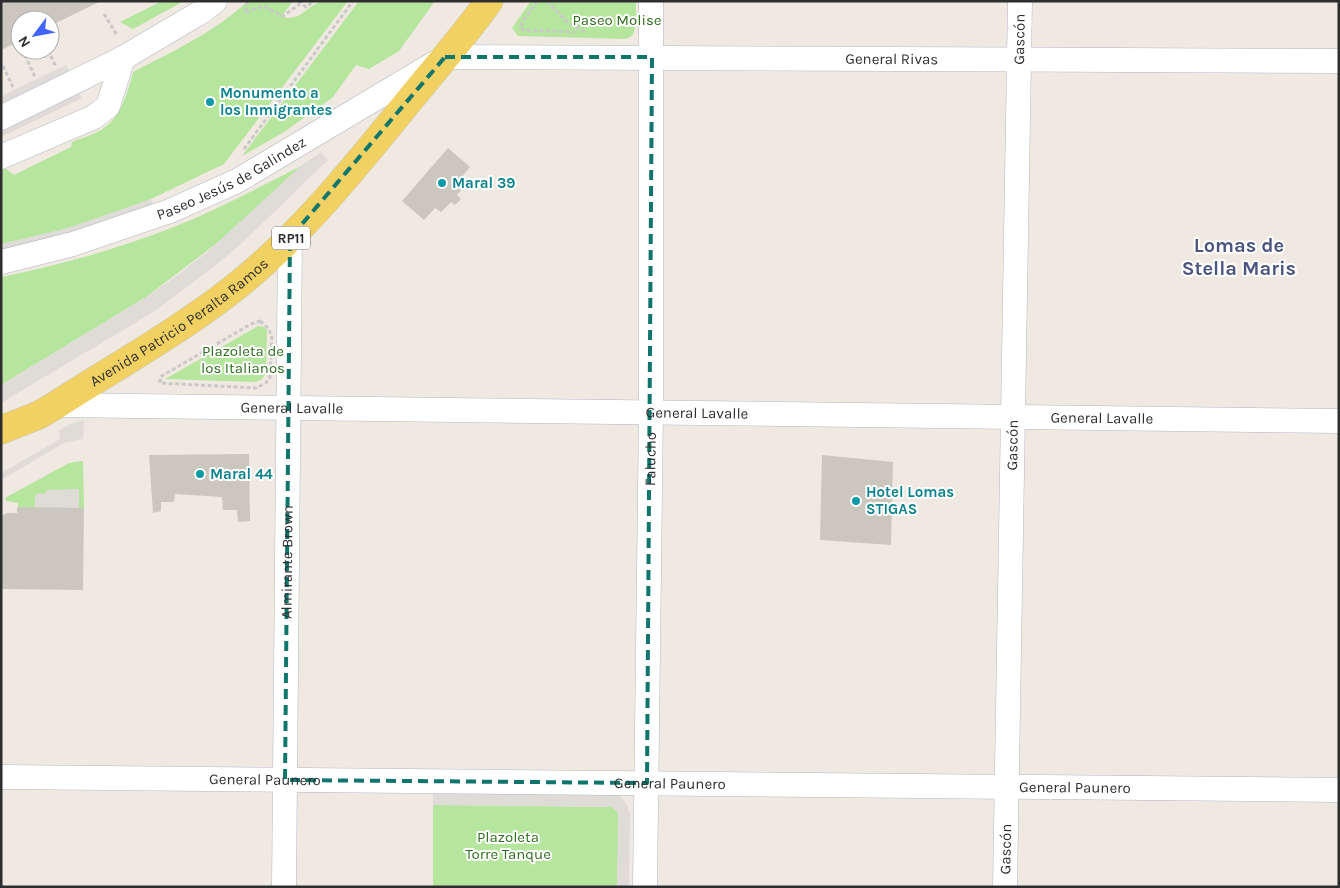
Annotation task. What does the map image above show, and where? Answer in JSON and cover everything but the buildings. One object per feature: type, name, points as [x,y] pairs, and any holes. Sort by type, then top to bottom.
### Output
[{"type":"main road","name":"Avenida Patricio Peralta Ramos","points":[[1,430],[47,410],[212,304],[258,268],[290,238],[353,170],[470,29],[489,1]]},
{"type":"main road","name":"RP11","points":[[1,443],[47,410]]},
{"type":"street","points":[[1,118],[122,50],[201,12],[215,1]]},
{"type":"street","name":"Falucho","points":[[645,887],[651,412],[651,1]]},
{"type":"street","name":"Gascón","points":[[1005,887],[1020,1]]},
{"type":"street","points":[[1,157],[94,117],[108,106],[122,50]]},
{"type":"street","name":"General Rivas","points":[[445,57],[1019,58],[1339,61]]},
{"type":"street","name":"Paseo Jesús de Galindez","points":[[1,262],[72,244],[170,211],[237,181],[445,57]]},
{"type":"street","name":"Almirante Brown","points":[[284,887],[290,238]]},
{"type":"street","name":"General Lavalle","points":[[47,410],[289,407],[1339,421]]},
{"type":"street","name":"General Paunero","points":[[1,777],[1339,790]]},
{"type":"path","points":[[247,1],[245,13],[263,6],[283,16],[299,2],[306,7],[314,1]]},
{"type":"path","points":[[242,152],[353,1]]},
{"type":"path","points":[[537,1],[520,26],[523,30],[594,33]]},
{"type":"path","points":[[548,1],[566,22],[585,32]]},
{"type":"path","points":[[104,14],[122,50]]},
{"type":"path","points":[[27,60],[39,84]]},
{"type":"path","points":[[53,60],[60,74]]},
{"type":"path","points":[[2,66],[16,94]]},
{"type":"path","points":[[260,321],[268,328],[272,336],[270,377],[266,384],[256,388],[160,383],[160,377],[251,324],[260,321]]},
{"type":"highlighted area","points":[[445,57],[652,57],[647,783],[285,780],[290,238]]},
{"type":"green space","points":[[162,1],[184,1],[133,29],[120,22]]},
{"type":"green space","points":[[248,1],[293,1],[281,17],[288,18],[298,16],[320,2],[348,1],[224,164],[151,199],[93,221],[40,236],[1,244],[1,169],[5,168],[14,175],[71,147],[72,142],[101,130],[119,112],[133,72],[208,31]]},
{"type":"green space","points":[[359,1],[435,1],[399,51],[369,69],[356,65],[333,97],[284,132],[242,156]]},
{"type":"green space","name":"Paseo Molise","points":[[531,1],[636,1],[636,25],[633,35],[626,39],[518,36],[512,28]]},
{"type":"green space","points":[[301,166],[229,234],[146,297],[1,385],[1,277],[89,256],[153,235],[206,213]]},
{"type":"green space","name":"Plazoleta de los Italianos","points":[[258,326],[264,327],[267,330],[266,373],[261,380],[253,382],[165,379]]},
{"type":"green space","points":[[83,461],[84,508],[79,508],[79,490],[46,490],[46,493],[35,508],[18,507],[18,503],[6,501],[5,498],[67,464]]},
{"type":"green space","name":"Plazoleta Torre Tanque","points":[[433,805],[612,807],[619,813],[617,887],[433,887]]},
{"type":"shaded area","points":[[66,65],[71,74],[1,107],[1,96]]},
{"type":"shaded area","points":[[78,91],[82,98],[1,137],[1,128]]},
{"type":"shaded area","points":[[321,152],[328,160],[242,243],[216,265],[155,311],[1,403],[1,385],[168,282],[206,253],[301,166]]},
{"type":"shaded area","points":[[151,199],[154,207],[96,228],[1,253],[1,244],[68,228]]},
{"type":"shaded area","points":[[84,420],[83,439],[64,443],[1,480],[1,473],[60,439],[59,430]]},
{"type":"shaded area","points":[[79,489],[79,508],[35,508],[35,494],[46,493],[46,490]]},
{"type":"shaded area","points":[[433,793],[620,796],[630,813],[629,887],[617,887],[618,813],[612,807],[433,805]]},
{"type":"place","name":"Monumento a los Inmigrantes","points":[[210,102]]},
{"type":"place","name":"Maral 39","points":[[442,183]]},
{"type":"place","name":"Maral 44","points":[[200,474]]},
{"type":"place","name":"Hotel Lomas STIGAS","points":[[856,501]]},
{"type":"district","name":"Lomas de Stella Maris","points":[[1239,256]]}]
